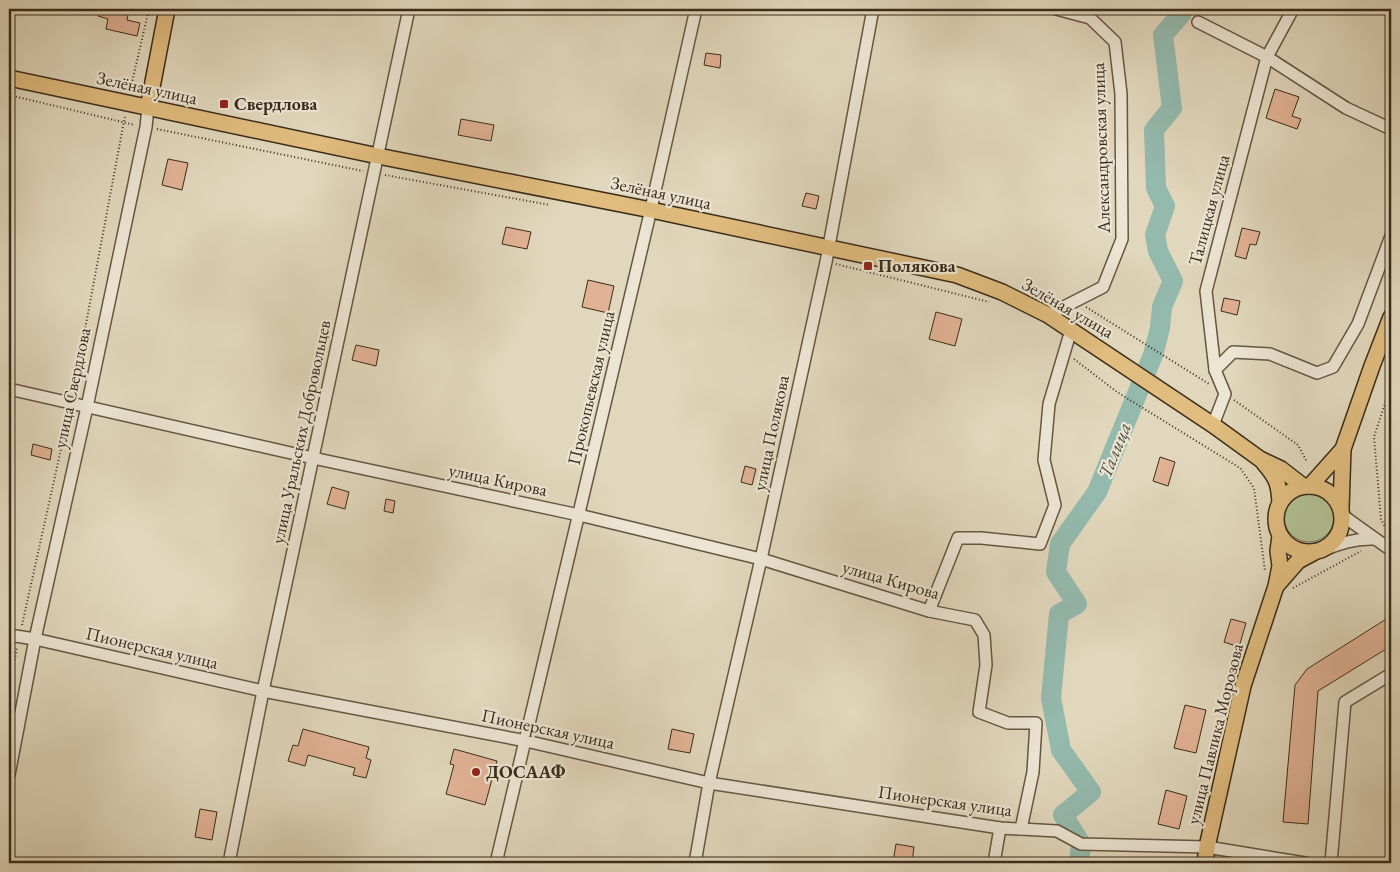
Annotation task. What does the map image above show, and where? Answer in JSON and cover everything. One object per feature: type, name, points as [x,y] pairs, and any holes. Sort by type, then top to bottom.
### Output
[{"type":"main road","name":"улица Свердлова","points":[[148,108],[167,9]]},
{"type":"main road","name":"Зелёная улица","points":[[9,78],[378,156],[651,210],[828,254],[957,275],[1002,292],[1048,315],[1110,355],[1260,458]]},
{"type":"main road","points":[[1281,588],[1298,561],[1333,543],[1339,535],[1343,524],[1343,449],[1391,317]]},
{"type":"main road","points":[[1280,503],[1289,493],[1306,486],[1343,449]]},
{"type":"main road","points":[[1260,458],[1281,469],[1306,486],[1326,490],[1337,500],[1342,511]]},
{"type":"main road","points":[[1260,458],[1273,473],[1279,484],[1280,503],[1276,520],[1280,536],[1278,551],[1281,588]]},
{"type":"main road","points":[[1280,536],[1292,548],[1302,552],[1317,552]]},
{"type":"main road","name":"улица Павлика Морозова","points":[[1205,863],[1243,686],[1281,588]]},
{"type":"street","name":"улица Уральских Добровольцев","points":[[229,863],[263,691],[409,9]]},
{"type":"street","name":"Прокопьевская улица","points":[[496,863],[651,210],[696,9]]},
{"type":"street","name":"улица Полякова","points":[[695,863],[710,783],[828,254],[873,9]]},
{"type":"street","name":"Александровская улица","points":[[1048,315],[1103,287],[1122,239],[1121,94],[1115,42],[1090,18],[1056,9]]},
{"type":"street","name":"Талицкая улица","points":[[1225,394],[1215,370],[1206,291],[1268,57],[1293,9]]},
{"type":"street","points":[[1198,22],[1268,57],[1346,108],[1391,130]]},
{"type":"street","name":"улица Свердлова","points":[[9,774],[34,639],[87,407],[146,127],[148,108]]},
{"type":"street","points":[[1215,370],[1233,352],[1270,354],[1317,373],[1333,367],[1358,324],[1391,236]]},
{"type":"street","points":[[929,611],[958,538],[981,538],[1040,544],[1056,505],[1044,460],[1049,404],[1071,330]]},
{"type":"street","name":"улица Кирова","points":[[9,389],[313,458],[579,515],[761,559],[929,611],[975,620],[984,635],[986,665],[979,712],[1008,723],[1036,723],[1033,772],[1021,828]]},
{"type":"street","points":[[1213,425],[1225,394]]},
{"type":"street","points":[[1342,511],[1391,550]]},
{"type":"street","points":[[1317,552],[1343,542],[1363,538],[1375,539]]},
{"type":"street","name":"Пионерская улица","points":[[9,635],[263,691],[526,741],[710,783],[1000,828],[1057,832],[1081,844],[1207,847]]},
{"type":"street","points":[[1331,863],[1345,702],[1391,674]]},
{"type":"street","points":[[994,863],[1000,828]]},
{"type":"street","points":[[1207,847],[1305,863]]},
{"type":"path","points":[[124,123],[149,9]]},
{"type":"path","points":[[9,95],[124,123],[375,173],[551,205]]},
{"type":"path","points":[[828,254],[994,304]]},
{"type":"path","points":[[1074,301],[1225,394],[1298,445],[1307,462]]},
{"type":"path","points":[[1069,356],[1117,392],[1240,468],[1254,488],[1265,572]]},
{"type":"path","points":[[1391,385],[1374,437],[1381,519],[1385,527],[1391,531]]},
{"type":"path","points":[[1281,588],[1367,548]]},
{"type":"path","points":[[1383,559],[1391,564]]},
{"type":"green space","points":[[1314,492],[1327,499],[1333,507],[1333,527],[1327,535],[1319,541],[1304,542],[1291,535],[1285,527],[1284,512],[1291,499],[1299,493]]},
{"type":"building","points":[[100,9],[129,9],[127,20],[140,23],[137,36],[106,29],[108,19],[98,16]]},
{"type":"building","points":[[706,53],[721,55],[720,68],[704,65]]},
{"type":"building","points":[[1275,89],[1299,97],[1292,116],[1301,119],[1297,129],[1266,118]]},
{"type":"building","points":[[461,119],[494,125],[491,141],[458,135]]},
{"type":"building","points":[[168,159],[188,163],[182,190],[162,185]]},
{"type":"building","points":[[806,193],[819,196],[816,209],[802,206]]},
{"type":"building","points":[[506,227],[531,232],[527,249],[502,244]]},
{"type":"building","points":[[1242,228],[1260,232],[1256,245],[1250,244],[1246,259],[1235,256]]},
{"type":"building","points":[[588,280],[614,286],[608,313],[582,307]]},
{"type":"building","points":[[1224,298],[1240,301],[1237,315],[1221,311]]},
{"type":"building","points":[[936,312],[962,319],[955,346],[929,339]]},
{"type":"building","points":[[356,345],[379,350],[376,366],[352,360]]},
{"type":"building","points":[[33,444],[52,449],[50,460],[31,455]]},
{"type":"building","points":[[1160,457],[1175,462],[1168,486],[1153,481]]},
{"type":"building","points":[[745,466],[756,469],[752,485],[741,482]]},
{"type":"building","points":[[332,487],[349,492],[345,509],[327,504]]},
{"type":"building","points":[[386,499],[395,501],[393,513],[384,511]]},
{"type":"building","points":[[1391,616],[1391,646],[1318,691],[1308,824],[1283,822],[1295,685],[1307,669]]},
{"type":"building","points":[[1231,619],[1246,623],[1239,647],[1224,642]]},
{"type":"building","points":[[1185,705],[1206,710],[1196,753],[1174,748]]},
{"type":"building","points":[[303,729],[369,747],[366,758],[371,760],[366,778],[353,775],[355,768],[308,755],[305,766],[288,761],[293,745],[298,746]]},
{"type":"building","points":[[672,729],[694,734],[690,753],[668,749]]},
{"type":"building","name":"ДОСААФ","points":[[454,749],[497,761],[485,805],[446,794],[454,765],[450,764]]},
{"type":"building","points":[[1166,790],[1187,796],[1179,829],[1158,824]]},
{"type":"building","points":[[200,809],[217,812],[212,840],[195,837]]},
{"type":"building","points":[[896,844],[914,847],[912,863],[893,862]]},
{"type":"waterway","name":"Талица","points":[[1079,863],[1081,844],[1063,815],[1091,792],[1061,750],[1051,698],[1059,614],[1077,604],[1056,572],[1060,544],[1097,492],[1153,355],[1160,328],[1162,307],[1173,281],[1158,251],[1155,235],[1165,206],[1156,188],[1154,130],[1172,108],[1163,35],[1182,13],[1182,9]]},
{"type":"place","name":"Свердлова","points":[[224,104]]},
{"type":"place","name":"Полякова","points":[[868,266]]},
{"type":"place","name":"ДОСААФ","points":[[476,772]]}]
